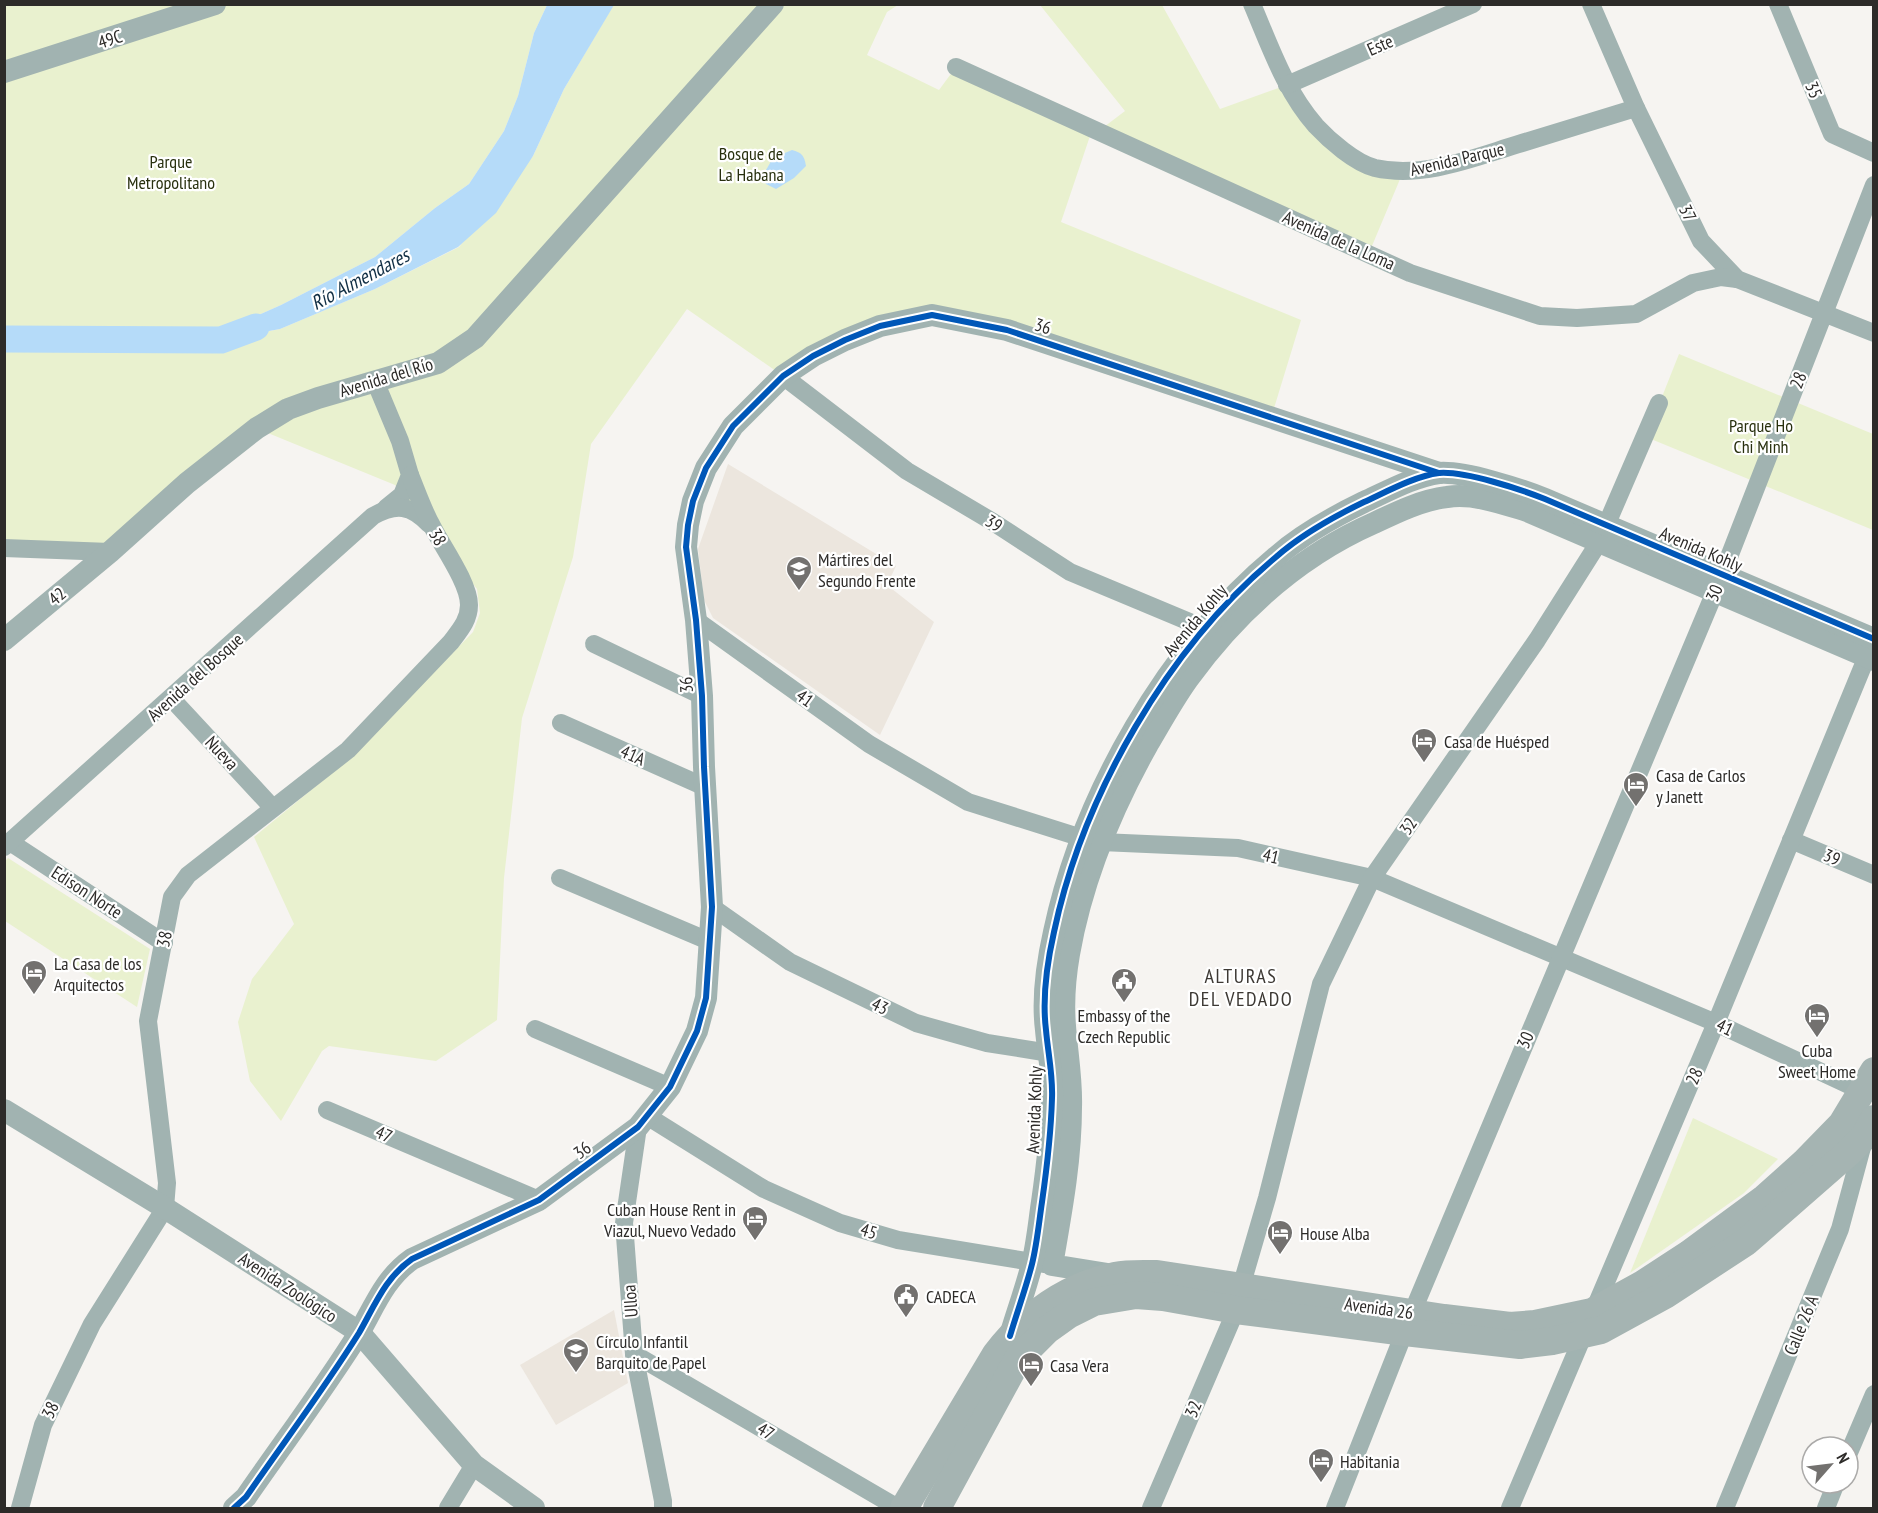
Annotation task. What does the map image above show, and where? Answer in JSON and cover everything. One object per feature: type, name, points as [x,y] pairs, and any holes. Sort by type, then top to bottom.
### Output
[{"type":"main road","name":"Avenida 26","points":[[937,1509],[1018,1359],[1047,1330],[1068,1315],[1094,1302],[1136,1295],[1238,1298],[1408,1322],[1520,1345],[1588,1323],[1766,1198],[1842,1124],[1868,1081]]},
{"type":"main road","points":[[1868,1081],[1857,1116],[1858,1128],[1870,1132]]},
{"type":"main road","name":"Avenida 26","points":[[1588,1323],[1601,1330],[1624,1319],[1746,1242],[1825,1175],[1870,1132]]},
{"type":"main road","name":"Avenida 26","points":[[904,1509],[996,1354],[1010,1336],[1047,1304],[1081,1287],[1116,1276],[1157,1274],[1238,1298]]},
{"type":"street","name":"49C","points":[[4,72],[215,4]]},
{"type":"street","name":"Avenida del Río","points":[[110,552],[187,483],[257,428],[288,409],[438,363],[474,338],[773,4]]},
{"type":"street","name":"Avenida Parque","points":[[1252,4],[1287,85],[1315,126],[1343,151],[1372,167],[1403,171],[1427,169],[1461,161],[1636,108]]},
{"type":"street","name":"Este","points":[[1287,85],[1473,4]]},
{"type":"street","name":"37","points":[[1592,4],[1636,108],[1701,241],[1737,279],[1874,333]]},
{"type":"street","name":"35","points":[[1778,4],[1832,134],[1874,153]]},
{"type":"street","name":"Avenida de la Loma","points":[[956,67],[1410,273],[1540,316],[1577,318],[1636,314],[1693,283],[1722,277],[1737,279]]},
{"type":"street","name":"28","points":[[1718,582],[1874,185]]},
{"type":"street","name":"36","points":[[234,1509],[246,1497],[359,1332],[384,1286],[399,1268],[412,1259],[539,1200],[642,1122],[670,1087],[697,1031],[706,998],[711,942],[712,908],[702,696],[696,620],[686,547],[688,525],[693,501],[706,468],[733,426],[783,376],[813,356],[845,340],[880,326],[932,315],[1007,330],[1439,473]]},
{"type":"street","name":"39","points":[[783,376],[907,471],[993,522],[1070,572],[1214,633]]},
{"type":"street","points":[[375,381],[400,441],[410,475]]},
{"type":"street","name":"32","points":[[1151,1509],[1238,1298],[1267,1198],[1321,984],[1372,878],[1537,640],[1603,533],[1659,403]]},
{"type":"street","points":[[1392,458],[1425,502]]},
{"type":"street","name":"Avenida Kohly","points":[[1300,551],[1341,513],[1410,482],[1439,473],[1459,475],[1522,490],[1603,533],[1872,649]]},
{"type":"street","name":"Avenida del Bosque","points":[[7,844],[373,516],[402,495],[410,475]]},
{"type":"street","name":"38","points":[[20,1509],[43,1425],[87,1334],[165,1208],[168,1182],[148,1021],[172,897],[188,875],[272,807],[348,750],[451,642],[468,616],[469,603],[465,589],[432,526],[410,475]]},
{"type":"street","name":"Avenida Kohly","points":[[1010,1336],[1042,1264],[1057,1171],[1052,1098],[1059,1054],[1046,1028],[1045,1006],[1060,951],[1069,871],[1091,840],[1110,776],[1142,738],[1173,668],[1214,633],[1249,580],[1300,551],[1351,533],[1425,502],[1447,497],[1484,498],[1603,533]]},
{"type":"street","points":[[386,508],[408,509],[421,515],[432,526]]},
{"type":"street","points":[[4,548],[110,552]]},
{"type":"street","name":"42","points":[[4,640],[110,552]]},
{"type":"street","name":"30","points":[[1335,1509],[1408,1322],[1718,582]]},
{"type":"street","name":"41","points":[[696,620],[869,744],[968,802],[1091,840],[1238,848],[1372,878],[1716,1023],[1868,1081]]},
{"type":"street","points":[[594,644],[702,696]]},
{"type":"street","name":"28","points":[[1510,1509],[1872,649]]},
{"type":"street","name":"Nueva","points":[[171,698],[272,807]]},
{"type":"street","name":"41A","points":[[561,723],[705,787]]},
{"type":"street","name":"39","points":[[1791,840],[1874,875]]},
{"type":"street","name":"Edison Norte","points":[[7,844],[164,943]]},
{"type":"street","points":[[560,878],[711,942]]},
{"type":"street","name":"43","points":[[712,908],[790,962],[916,1023],[987,1043],[1059,1054]]},
{"type":"street","points":[[535,1029],[670,1087]]},
{"type":"street","name":"Avenida Zoológico","points":[[4,1110],[165,1208],[359,1332],[474,1465],[534,1509]]},
{"type":"street","name":"47","points":[[327,1110],[539,1200]]},
{"type":"street","name":"45","points":[[642,1122],[764,1189],[840,1222],[898,1240],[1116,1276]]},
{"type":"street","name":"Ulloa","points":[[642,1122],[624,1223],[634,1354],[663,1509]]},
{"type":"street","name":"Calle 26 A","points":[[1725,1509],[1840,1229],[1870,1132]]},
{"type":"street","name":"47","points":[[634,1354],[898,1509]]},
{"type":"street","points":[[1857,1435],[1874,1394]]},
{"type":"street","points":[[448,1509],[474,1465]]},
{"type":"shaded area","name":"Mártires del Segundo Frente","points":[[728,464],[896,566],[887,585],[934,622],[880,735],[713,618],[704,600],[698,549]]},
{"type":"shaded area","name":"Círculo Infantil Barquito de Papel","points":[[614,1310],[628,1383],[556,1425],[520,1365]]},
{"type":"green space","name":"Bosque de La Habana","points":[[614,4],[898,5],[887,12],[867,55],[939,90],[956,67],[1091,133],[1061,222],[1301,320],[1271,418],[932,315],[783,376],[687,309],[591,444],[573,557],[522,718],[504,878],[497,1020],[436,1061],[329,1046],[322,1051],[281,1121],[250,1081],[238,1022],[252,979],[294,924],[254,837],[350,758],[473,632],[480,613],[477,589],[395,485],[263,431],[110,552],[5,548],[5,5],[547,5],[534,33],[518,96],[504,131],[469,184],[435,208],[375,257],[254,317],[222,340],[280,329],[375,289],[459,247],[533,156],[564,89]]},
{"type":"green space","points":[[1040,5],[1162,5],[1220,109],[1287,85],[1343,151],[1403,172],[1369,253],[1100,130],[1125,111]]},
{"type":"green space","name":"Parque Ho Chi Minh","points":[[1679,354],[1873,434],[1873,530],[1646,437]]},
{"type":"green space","points":[[8,858],[150,949],[137,1007],[5,921],[5,861]]},
{"type":"green space","points":[[1693,1118],[1778,1159],[1744,1193],[1630,1273]]},
{"type":"water","points":[[547,5],[614,5],[564,89],[533,156],[496,213],[458,247],[375,289],[280,329],[221,340],[254,317],[375,257],[435,208],[469,184],[504,131],[518,96],[534,33]]},
{"type":"water","points":[[792,150],[802,155],[806,166],[794,178],[776,189],[766,184],[764,180],[766,170],[773,158]]},
{"type":"waterway","name":"Río Almendares","points":[[4,339],[221,340],[256,327]]},
{"type":"cycle path","points":[[234,1508],[246,1497],[318,1395],[359,1333],[381,1293],[403,1266],[412,1259],[539,1200],[638,1127],[670,1087],[697,1031],[706,998],[712,907],[702,696],[696,620],[686,547],[688,525],[693,501],[706,468],[733,426],[783,376],[813,356],[845,340],[880,326],[932,315],[1007,330],[1439,473]]},
{"type":"cycle path","points":[[1010,1336],[1034,1256],[1046,1176],[1052,1089],[1045,1018],[1045,993],[1051,944],[1067,880],[1086,828],[1109,777],[1135,727],[1166,679],[1200,634],[1237,593],[1276,557],[1307,533],[1364,502],[1420,477],[1450,473],[1507,486],[1545,499],[1874,639]]},
{"type":"place","name":"Mártires del Segundo Frente","points":[[799,592]]},
{"type":"place","name":"Casa de Huésped","points":[[1424,764]]},
{"type":"place","name":"Casa de Carlos y Janett","points":[[1636,808]]},
{"type":"place","name":"La Casa de los Arquitectos","points":[[34,996]]},
{"type":"place","name":"Embassy of the Czech Republic","points":[[1124,1004]]},
{"type":"place","name":"Cuba Sweet Home","points":[[1817,1039]]},
{"type":"place","name":"Cuban House Rent in Viazul, Nuevo Vedado","points":[[755,1242]]},
{"type":"place","name":"House Alba","points":[[1280,1256]]},
{"type":"place","name":"CADECA","points":[[906,1319]]},
{"type":"place","name":"Círculo Infantil Barquito de Papel","points":[[576,1374]]},
{"type":"place","name":"Casa Vera","points":[[1031,1388]]},
{"type":"place","name":"Habitania","points":[[1321,1484]]},
{"type":"district","name":"ALTURAS DEL VEDADO","points":[[1241,988]]},
{"type":"park label","name":"Parque Metropolitano","points":[[171,171]]}]
